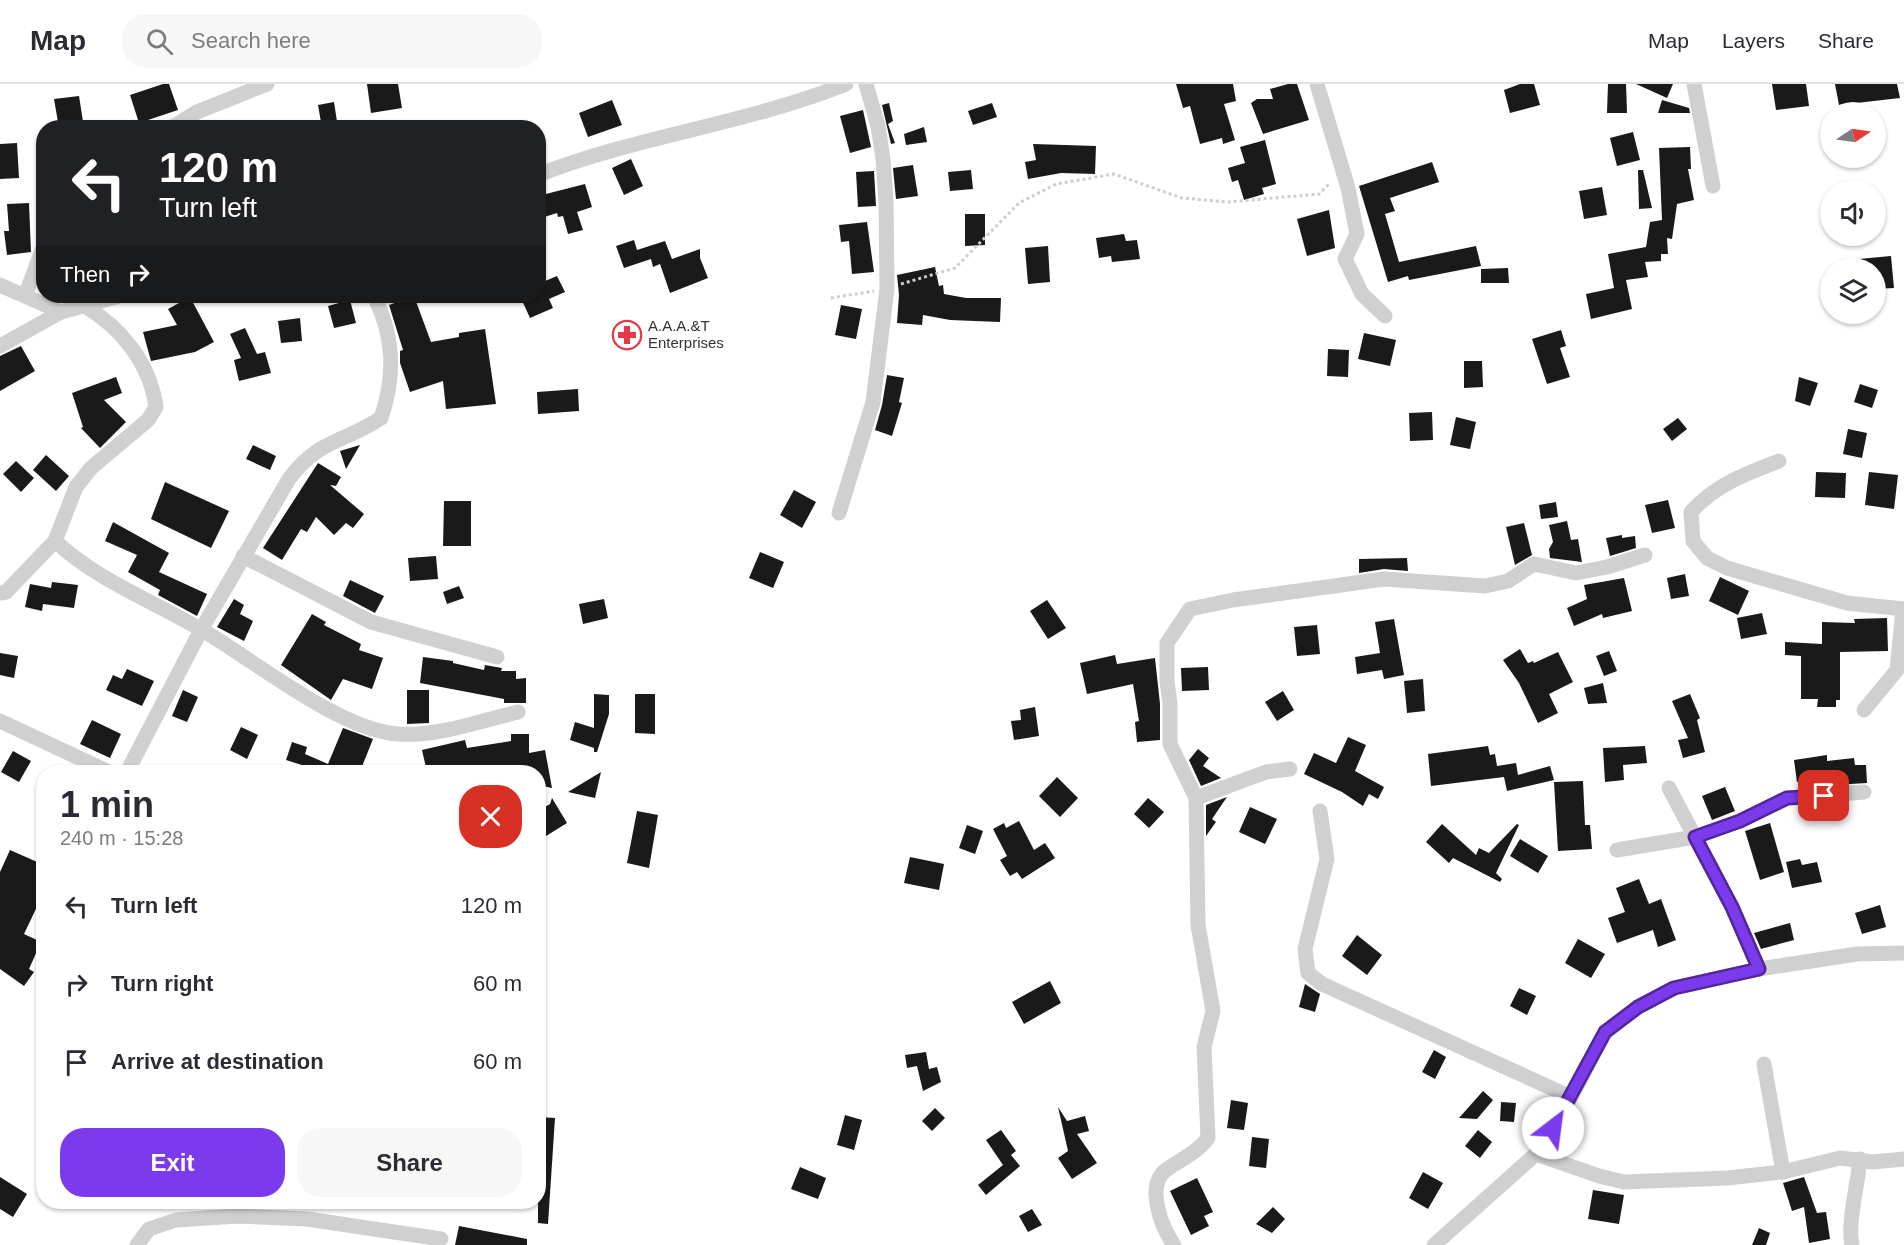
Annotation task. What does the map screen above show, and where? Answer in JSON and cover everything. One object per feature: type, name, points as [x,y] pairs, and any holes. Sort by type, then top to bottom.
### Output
[{"type":"street","points":[[184,120],[197,112],[267,84]]},
{"type":"street","points":[[546,172],[606,152],[761,113],[846,84]]},
{"type":"street","points":[[839,513],[873,402],[887,289],[883,159],[878,126],[866,84]]},
{"type":"street","points":[[1317,84],[1343,170],[1357,234],[1345,259],[1362,294],[1385,316]]},
{"type":"street","points":[[1694,84],[1713,186]]},
{"type":"street","points":[[25,296],[36,266]]},
{"type":"street","points":[[0,285],[36,301]]},
{"type":"street","points":[[41,303],[61,312]]},
{"type":"street","points":[[0,346],[61,312],[91,303]]},
{"type":"street","points":[[131,765],[201,630],[243,556],[302,462],[327,444],[365,429],[381,418],[393,373],[385,317],[378,303]]},
{"type":"street","points":[[0,593],[6,592],[55,541],[76,487],[91,468],[148,420],[156,408],[154,390],[124,337],[106,319],[83,305]]},
{"type":"street","points":[[1779,461],[1722,484],[1702,499],[1691,512],[1693,542],[1707,558],[1727,568],[1838,600],[1904,609],[1897,670],[1864,710]]},
{"type":"street","points":[[55,541],[96,573],[201,630],[323,707],[366,725],[396,734],[424,733],[518,712]]},
{"type":"street","points":[[1174,1245],[1167,1234],[1156,1199],[1157,1184],[1164,1172],[1200,1149],[1208,1138],[1204,1047],[1214,1011],[1198,926],[1196,798],[1170,744],[1167,643],[1190,609],[1233,600],[1384,579],[1485,586],[1508,581],[1534,564],[1576,573],[1607,567],[1644,555]]},
{"type":"street","points":[[243,556],[371,622],[497,657]]},
{"type":"street","points":[[0,722],[94,765]]},
{"type":"street","points":[[1196,798],[1266,772],[1290,769]]},
{"type":"street","points":[[1669,788],[1732,907],[1759,969]]},
{"type":"street","points":[[1617,850],[1695,837],[1740,821],[1787,798],[1864,792]]},
{"type":"street","points":[[1320,811],[1327,859],[1305,949],[1308,973],[1322,984],[1571,1097]]},
{"type":"street","points":[[1434,1245],[1536,1154],[1571,1097],[1605,1032],[1638,1007],[1674,988],[1759,969],[1857,954],[1904,953]]},
{"type":"street","points":[[1764,1064],[1783,1172]]},
{"type":"street","points":[[1536,1154],[1599,1176],[1624,1182],[1727,1178],[1783,1172],[1840,1158],[1873,1162],[1904,1159]]},
{"type":"street","points":[[1852,1245],[1849,1227],[1858,1187],[1860,1159]]},
{"type":"street","points":[[137,1245],[149,1228],[176,1220],[238,1216],[307,1219],[441,1239]]},
{"type":"path","points":[[831,298],[887,289],[955,268],[1020,203],[1056,184],[1114,174],[1182,198],[1228,202],[1319,194],[1343,170]]},
{"type":"building","points":[[169,84],[178,110],[148,120],[138,120],[130,95]]},
{"type":"building","points":[[367,84],[398,84],[402,108],[371,113]]},
{"type":"building","points":[[1176,84],[1233,84],[1236,101],[1224,104],[1235,140],[1223,144],[1222,138],[1200,144],[1190,106],[1183,108]]},
{"type":"building","points":[[1297,84],[1309,120],[1263,134],[1251,103],[1257,99],[1273,99],[1270,89]]},
{"type":"building","points":[[1520,84],[1534,84],[1540,105],[1510,113],[1504,90]]},
{"type":"building","points":[[1608,84],[1626,84],[1627,113],[1607,113]]},
{"type":"building","points":[[1636,84],[1673,84],[1667,98]]},
{"type":"building","points":[[1772,84],[1806,84],[1809,106],[1776,110]]},
{"type":"building","points":[[1835,84],[1897,84],[1900,98],[1865,102],[1838,102]]},
{"type":"building","points":[[79,96],[83,120],[58,120],[54,99]]},
{"type":"building","points":[[612,100],[622,125],[588,137],[579,113]]},
{"type":"building","points":[[1662,100],[1689,108],[1690,113],[1658,113]]},
{"type":"building","points":[[334,102],[337,120],[321,120],[318,105]]},
{"type":"building","points":[[889,103],[893,121],[888,124],[895,143],[891,144],[882,105]]},
{"type":"building","points":[[992,103],[997,117],[973,125],[968,111]]},
{"type":"building","points":[[863,110],[871,147],[850,153],[840,116]]},
{"type":"building","points":[[924,127],[927,142],[906,145],[904,134]]},
{"type":"building","points":[[1633,132],[1640,160],[1617,166],[1610,138]]},
{"type":"building","points":[[1265,140],[1276,184],[1262,188],[1264,194],[1244,200],[1238,180],[1232,182],[1228,168],[1245,163],[1240,147]]},
{"type":"building","points":[[17,143],[19,178],[0,179],[0,144]]},
{"type":"building","points":[[1033,144],[1096,146],[1095,174],[1061,173],[1028,179],[1025,162],[1036,160]]},
{"type":"building","points":[[1690,147],[1691,169],[1688,169],[1694,200],[1677,204],[1672,239],[1667,238],[1668,254],[1661,254],[1661,261],[1645,262],[1648,277],[1626,280],[1632,309],[1591,319],[1586,294],[1614,288],[1608,254],[1646,247],[1650,222],[1662,220],[1659,148]]},
{"type":"building","points":[[631,159],[643,186],[624,195],[612,168]]},
{"type":"building","points":[[1432,162],[1439,182],[1390,198],[1395,211],[1385,214],[1399,262],[1476,246],[1481,266],[1409,280],[1408,276],[1388,282],[1359,186]]},
{"type":"building","points":[[913,165],[918,196],[896,199],[893,168]]},
{"type":"building","points":[[971,170],[973,189],[950,191],[948,172]]},
{"type":"building","points":[[1638,170],[1643,170],[1652,208],[1639,209]]},
{"type":"building","points":[[874,171],[876,206],[858,207],[856,172]]},
{"type":"building","points":[[585,184],[592,207],[577,212],[583,230],[568,234],[563,216],[558,217],[557,213],[546,216],[546,194]]},
{"type":"building","points":[[1602,187],[1607,215],[1584,219],[1579,191]]},
{"type":"building","points":[[29,203],[31,252],[7,255],[4,231],[9,231],[7,204]]},
{"type":"building","points":[[1329,210],[1335,248],[1307,256],[1297,219]]},
{"type":"building","points":[[965,214],[985,214],[985,245],[965,246]]},
{"type":"building","points":[[867,222],[874,272],[852,274],[849,241],[841,242],[839,225]]},
{"type":"building","points":[[1124,234],[1126,241],[1137,240],[1140,259],[1112,262],[1111,256],[1099,258],[1096,238]]},
{"type":"building","points":[[634,240],[637,250],[665,241],[672,259],[700,249],[700,258],[708,278],[670,293],[660,264],[653,267],[651,259],[624,268],[616,246]]},
{"type":"building","points":[[1048,246],[1050,282],[1028,284],[1025,248]]},
{"type":"building","points":[[1891,256],[1894,288],[1886,288],[1886,258],[1870,258]]},
{"type":"building","points":[[935,267],[939,286],[943,285],[944,294],[966,298],[1001,298],[1000,322],[950,320],[923,315],[922,325],[897,323],[899,295],[897,275]]},
{"type":"building","points":[[1508,268],[1509,283],[1481,283],[1481,269]]},
{"type":"building","points":[[557,276],[565,292],[549,299],[553,308],[530,318],[523,303],[546,303],[546,281]]},
{"type":"building","points":[[179,303],[193,303],[214,342],[195,352],[151,361],[143,332],[177,325],[168,309]]},
{"type":"building","points":[[351,303],[356,323],[334,328],[328,306]]},
{"type":"building","points":[[417,303],[431,342],[459,337],[459,333],[485,329],[496,404],[446,409],[443,381],[410,392],[400,363],[400,351],[403,350],[389,305]]},
{"type":"building","points":[[841,305],[862,309],[856,339],[835,335]]},
{"type":"building","points":[[300,318],[302,341],[281,343],[278,321]]},
{"type":"building","points":[[245,328],[257,354],[265,352],[271,373],[239,381],[234,360],[241,358],[230,334]]},
{"type":"building","points":[[1561,330],[1566,346],[1560,348],[1570,377],[1547,384],[1532,339]]},
{"type":"building","points":[[1364,333],[1396,340],[1390,366],[1358,359]]},
{"type":"building","points":[[21,346],[35,371],[0,391],[0,356]]},
{"type":"building","points":[[1328,349],[1349,350],[1348,377],[1327,376]]},
{"type":"building","points":[[1464,361],[1482,361],[1483,387],[1464,388]]},
{"type":"building","points":[[887,375],[904,378],[899,402],[902,403],[892,436],[875,430]]},
{"type":"building","points":[[116,377],[122,393],[104,400],[126,422],[100,448],[81,428],[83,427],[72,393]]},
{"type":"building","points":[[1799,377],[1818,383],[1810,406],[1795,401]]},
{"type":"building","points":[[1860,384],[1878,390],[1872,408],[1854,402]]},
{"type":"building","points":[[578,389],[579,411],[538,414],[537,392]]},
{"type":"building","points":[[1432,412],[1433,440],[1410,441],[1409,413]]},
{"type":"building","points":[[1456,417],[1476,422],[1470,449],[1450,445]]},
{"type":"building","points":[[1678,418],[1687,429],[1672,441],[1663,429]]},
{"type":"building","points":[[1848,429],[1867,433],[1862,458],[1843,454]]},
{"type":"building","points":[[253,445],[276,456],[270,470],[246,459]]},
{"type":"building","points":[[360,445],[346,469],[340,451]]},
{"type":"building","points":[[46,455],[69,476],[56,491],[33,470]]},
{"type":"building","points":[[16,461],[34,478],[21,492],[3,474]]},
{"type":"building","points":[[318,463],[341,477],[336,486],[330,485],[364,514],[353,528],[346,523],[334,535],[316,517],[307,532],[301,529],[282,560],[263,548]]},
{"type":"building","points":[[1816,472],[1846,473],[1845,498],[1815,497]]},
{"type":"building","points":[[1869,472],[1898,475],[1894,509],[1865,505]]},
{"type":"building","points":[[165,482],[229,511],[211,548],[151,519]]},
{"type":"building","points":[[794,490],[816,502],[802,528],[780,515]]},
{"type":"building","points":[[1668,500],[1675,528],[1652,533],[1645,505]]},
{"type":"building","points":[[444,501],[471,501],[471,546],[443,546]]},
{"type":"building","points":[[1556,502],[1558,517],[1541,519],[1539,505]]},
{"type":"building","points":[[1567,521],[1571,540],[1578,539],[1582,562],[1550,558],[1549,549],[1553,542],[1549,525]]},
{"type":"building","points":[[113,522],[169,553],[159,572],[207,594],[197,616],[158,595],[160,590],[128,572],[137,555],[105,541]]},
{"type":"building","points":[[1524,523],[1532,555],[1515,565],[1506,527]]},
{"type":"building","points":[[1622,535],[1622,538],[1635,536],[1636,548],[1610,556],[1606,538]]},
{"type":"building","points":[[760,552],[784,562],[773,588],[749,578]]},
{"type":"building","points":[[436,556],[438,579],[410,581],[408,558]]},
{"type":"building","points":[[1407,558],[1408,571],[1384,569],[1359,573],[1359,559]]},
{"type":"building","points":[[1685,574],[1689,596],[1671,599],[1667,578]]},
{"type":"building","points":[[1720,577],[1749,591],[1738,615],[1709,601]]},
{"type":"building","points":[[1624,578],[1632,611],[1603,618],[1602,614],[1574,626],[1567,608],[1587,599],[1584,585]]},
{"type":"building","points":[[350,580],[384,596],[375,613],[343,596]]},
{"type":"building","points":[[52,582],[78,585],[74,608],[43,604],[42,611],[25,607],[30,584],[51,588]]},
{"type":"building","points":[[459,586],[464,598],[447,604],[443,592]]},
{"type":"building","points":[[234,599],[244,605],[240,614],[253,621],[244,641],[217,627]]},
{"type":"building","points":[[604,599],[608,618],[583,624],[579,604]]},
{"type":"building","points":[[1047,600],[1066,628],[1048,639],[1030,611]]},
{"type":"building","points":[[1762,613],[1767,634],[1741,639],[1737,618]]},
{"type":"building","points":[[312,614],[326,622],[324,625],[361,644],[359,650],[383,658],[372,689],[343,679],[331,700],[281,665]]},
{"type":"building","points":[[1887,618],[1888,651],[1840,652],[1840,700],[1836,700],[1836,707],[1817,707],[1818,699],[1801,699],[1801,656],[1785,655],[1785,642],[1822,644],[1822,622],[1855,623],[1854,619]]},
{"type":"building","points":[[1394,619],[1404,675],[1384,679],[1382,670],[1357,674],[1355,657],[1380,653],[1375,622]]},
{"type":"building","points":[[1317,625],[1320,654],[1297,656],[1294,627]]},
{"type":"building","points":[[1520,649],[1528,663],[1533,661],[1534,663],[1558,652],[1573,682],[1549,694],[1558,713],[1538,723],[1519,683],[1503,660]]},
{"type":"building","points":[[1609,651],[1617,671],[1604,676],[1596,656]]},
{"type":"building","points":[[0,653],[18,656],[14,678],[0,675]]},
{"type":"building","points":[[1115,655],[1117,664],[1155,658],[1160,704],[1160,740],[1137,742],[1135,722],[1139,721],[1133,684],[1087,694],[1080,663]]},
{"type":"building","points":[[423,657],[453,661],[453,663],[484,670],[485,665],[502,668],[501,671],[516,671],[516,679],[526,678],[526,703],[504,703],[504,699],[420,683]]},
{"type":"building","points":[[1208,667],[1209,690],[1182,691],[1181,668]]},
{"type":"building","points":[[127,669],[154,681],[142,706],[106,690],[113,675],[122,679]]},
{"type":"building","points":[[1423,679],[1425,711],[1407,713],[1404,681]]},
{"type":"building","points":[[1603,683],[1607,703],[1588,704],[1584,688]]},
{"type":"building","points":[[183,690],[198,697],[187,722],[172,716]]},
{"type":"building","points":[[407,690],[429,690],[429,723],[407,724]]},
{"type":"building","points":[[1283,691],[1294,710],[1277,721],[1265,702]]},
{"type":"building","points":[[594,694],[609,695],[609,714],[597,752],[594,752],[594,748],[570,740],[575,722],[594,728]]},
{"type":"building","points":[[635,694],[655,694],[655,734],[635,733]]},
{"type":"building","points":[[1690,694],[1700,718],[1697,720],[1705,752],[1683,758],[1678,740],[1688,738],[1672,701]]},
{"type":"building","points":[[1035,707],[1039,736],[1014,740],[1011,721],[1021,720],[1020,710]]},
{"type":"building","points":[[92,720],[121,734],[110,758],[80,744]]},
{"type":"building","points":[[241,727],[258,735],[247,759],[230,750]]},
{"type":"building","points":[[343,728],[373,739],[363,765],[302,765],[286,760],[292,742],[307,747],[305,754],[328,764]]},
{"type":"building","points":[[511,734],[529,734],[529,753],[545,750],[552,788],[546,787],[546,765],[425,765],[422,750],[465,740],[467,748],[511,741]]},
{"type":"building","points":[[1348,737],[1366,745],[1355,771],[1384,787],[1378,799],[1369,794],[1363,806],[1342,792],[1304,774],[1314,753],[1336,763]]},
{"type":"building","points":[[1488,746],[1490,755],[1495,754],[1497,766],[1516,763],[1518,775],[1550,766],[1554,780],[1507,791],[1504,777],[1431,786],[1428,754]]},
{"type":"building","points":[[1645,746],[1647,763],[1623,765],[1624,780],[1605,782],[1603,748]]},
{"type":"building","points":[[1198,749],[1209,758],[1203,766],[1221,778],[1201,786],[1189,760]]},
{"type":"building","points":[[13,751],[31,761],[19,782],[1,772]]},
{"type":"building","points":[[1827,755],[1827,761],[1854,758],[1855,765],[1866,765],[1867,783],[1801,787],[1801,781],[1797,782],[1794,760]]},
{"type":"building","points":[[601,772],[595,798],[568,792]]},
{"type":"building","points":[[1057,777],[1078,798],[1060,817],[1039,796]]},
{"type":"building","points":[[1583,781],[1585,825],[1590,825],[1592,849],[1558,851],[1554,782]]},
{"type":"building","points":[[1725,787],[1735,811],[1712,820],[1702,796]]},
{"type":"building","points":[[1227,797],[1212,819],[1216,822],[1206,836],[1206,805]]},
{"type":"building","points":[[552,798],[567,823],[546,836],[546,806],[550,804]]},
{"type":"building","points":[[1148,798],[1164,812],[1149,828],[1134,814]]},
{"type":"building","points":[[1250,807],[1277,819],[1265,844],[1239,832]]},
{"type":"building","points":[[637,811],[658,815],[649,868],[627,863]]},
{"type":"building","points":[[1019,821],[1034,850],[1045,843],[1055,858],[1022,879],[1017,872],[1010,876],[1000,860],[1007,856],[993,829],[1004,823],[1006,828]]},
{"type":"building","points":[[1770,823],[1784,872],[1760,880],[1745,831]]},
{"type":"building","points":[[1442,824],[1476,855],[1479,848],[1489,853],[1517,824],[1519,825],[1496,873],[1502,879],[1500,882],[1453,858],[1449,863],[1426,842]]},
{"type":"building","points":[[967,825],[983,831],[975,854],[959,848]]},
{"type":"building","points":[[1520,839],[1548,856],[1538,873],[1510,856]]},
{"type":"building","points":[[10,850],[36,861],[36,909],[24,934],[36,940],[36,953],[29,969],[34,972],[24,986],[0,969],[0,872]]},
{"type":"building","points":[[910,857],[944,864],[939,890],[904,883]]},
{"type":"building","points":[[1800,859],[1802,865],[1817,862],[1822,882],[1792,888],[1786,862]]},
{"type":"building","points":[[1639,879],[1649,904],[1661,899],[1676,940],[1658,947],[1653,930],[1617,943],[1608,918],[1625,912],[1616,888]]},
{"type":"building","points":[[1880,905],[1886,927],[1862,934],[1855,913]]},
{"type":"building","points":[[1790,923],[1794,940],[1761,949],[1754,933]]},
{"type":"building","points":[[1357,935],[1382,955],[1367,975],[1342,956]]},
{"type":"building","points":[[1578,939],[1605,954],[1591,978],[1565,963]]},
{"type":"building","points":[[1050,981],[1061,1003],[1024,1024],[1012,1002]]},
{"type":"building","points":[[1305,984],[1320,994],[1315,1012],[1299,1007]]},
{"type":"building","points":[[1519,988],[1536,996],[1527,1015],[1510,1006]]},
{"type":"building","points":[[1434,1050],[1446,1057],[1435,1079],[1422,1072]]},
{"type":"building","points":[[926,1052],[929,1069],[937,1067],[941,1082],[923,1091],[917,1066],[907,1068],[905,1055]]},
{"type":"building","points":[[1483,1091],[1493,1100],[1477,1119],[1459,1118]]},
{"type":"building","points":[[1231,1100],[1248,1103],[1244,1130],[1227,1128]]},
{"type":"building","points":[[1501,1102],[1516,1103],[1514,1122],[1500,1121]]},
{"type":"building","points":[[1058,1107],[1067,1121],[1085,1116],[1089,1131],[1077,1134],[1097,1163],[1072,1179],[1058,1158],[1068,1151]]},
{"type":"building","points":[[935,1108],[945,1118],[932,1131],[922,1121]]},
{"type":"building","points":[[845,1115],[862,1120],[854,1150],[837,1145]]},
{"type":"building","points":[[546,1117],[555,1118],[548,1224],[538,1223],[538,1209],[546,1209]]},
{"type":"building","points":[[1001,1130],[1016,1151],[1011,1155],[1020,1166],[986,1195],[978,1185],[1003,1165],[986,1140]]},
{"type":"building","points":[[1478,1130],[1492,1142],[1480,1158],[1465,1146]]},
{"type":"building","points":[[1252,1137],[1269,1139],[1266,1168],[1249,1166]]},
{"type":"building","points":[[800,1167],[826,1178],[818,1199],[791,1189]]},
{"type":"building","points":[[1423,1172],[1443,1183],[1428,1209],[1409,1198]]},
{"type":"building","points":[[0,1177],[27,1194],[13,1217],[0,1209]]},
{"type":"building","points":[[1804,1177],[1817,1213],[1826,1212],[1830,1239],[1809,1243],[1804,1207],[1792,1211],[1783,1183]]},
{"type":"building","points":[[1197,1178],[1213,1212],[1204,1216],[1209,1226],[1191,1235],[1170,1191]]},
{"type":"building","points":[[1593,1190],[1624,1195],[1619,1224],[1588,1219]]},
{"type":"building","points":[[1273,1207],[1285,1219],[1272,1233],[1256,1224]]},
{"type":"building","points":[[1032,1209],[1042,1225],[1028,1232],[1019,1216]]},
{"type":"building","points":[[459,1226],[527,1239],[527,1245],[455,1245]]},
{"type":"building","points":[[1759,1228],[1770,1233],[1766,1245],[1752,1245]]},
{"type":"place","name":"A.A.A.&T Enterprises","points":[[627,335]]},
{"type":"route","points":[[1553,1128],[1605,1032],[1638,1007],[1674,988],[1759,969],[1732,907],[1695,837],[1740,821],[1787,798],[1824,796]]}]
